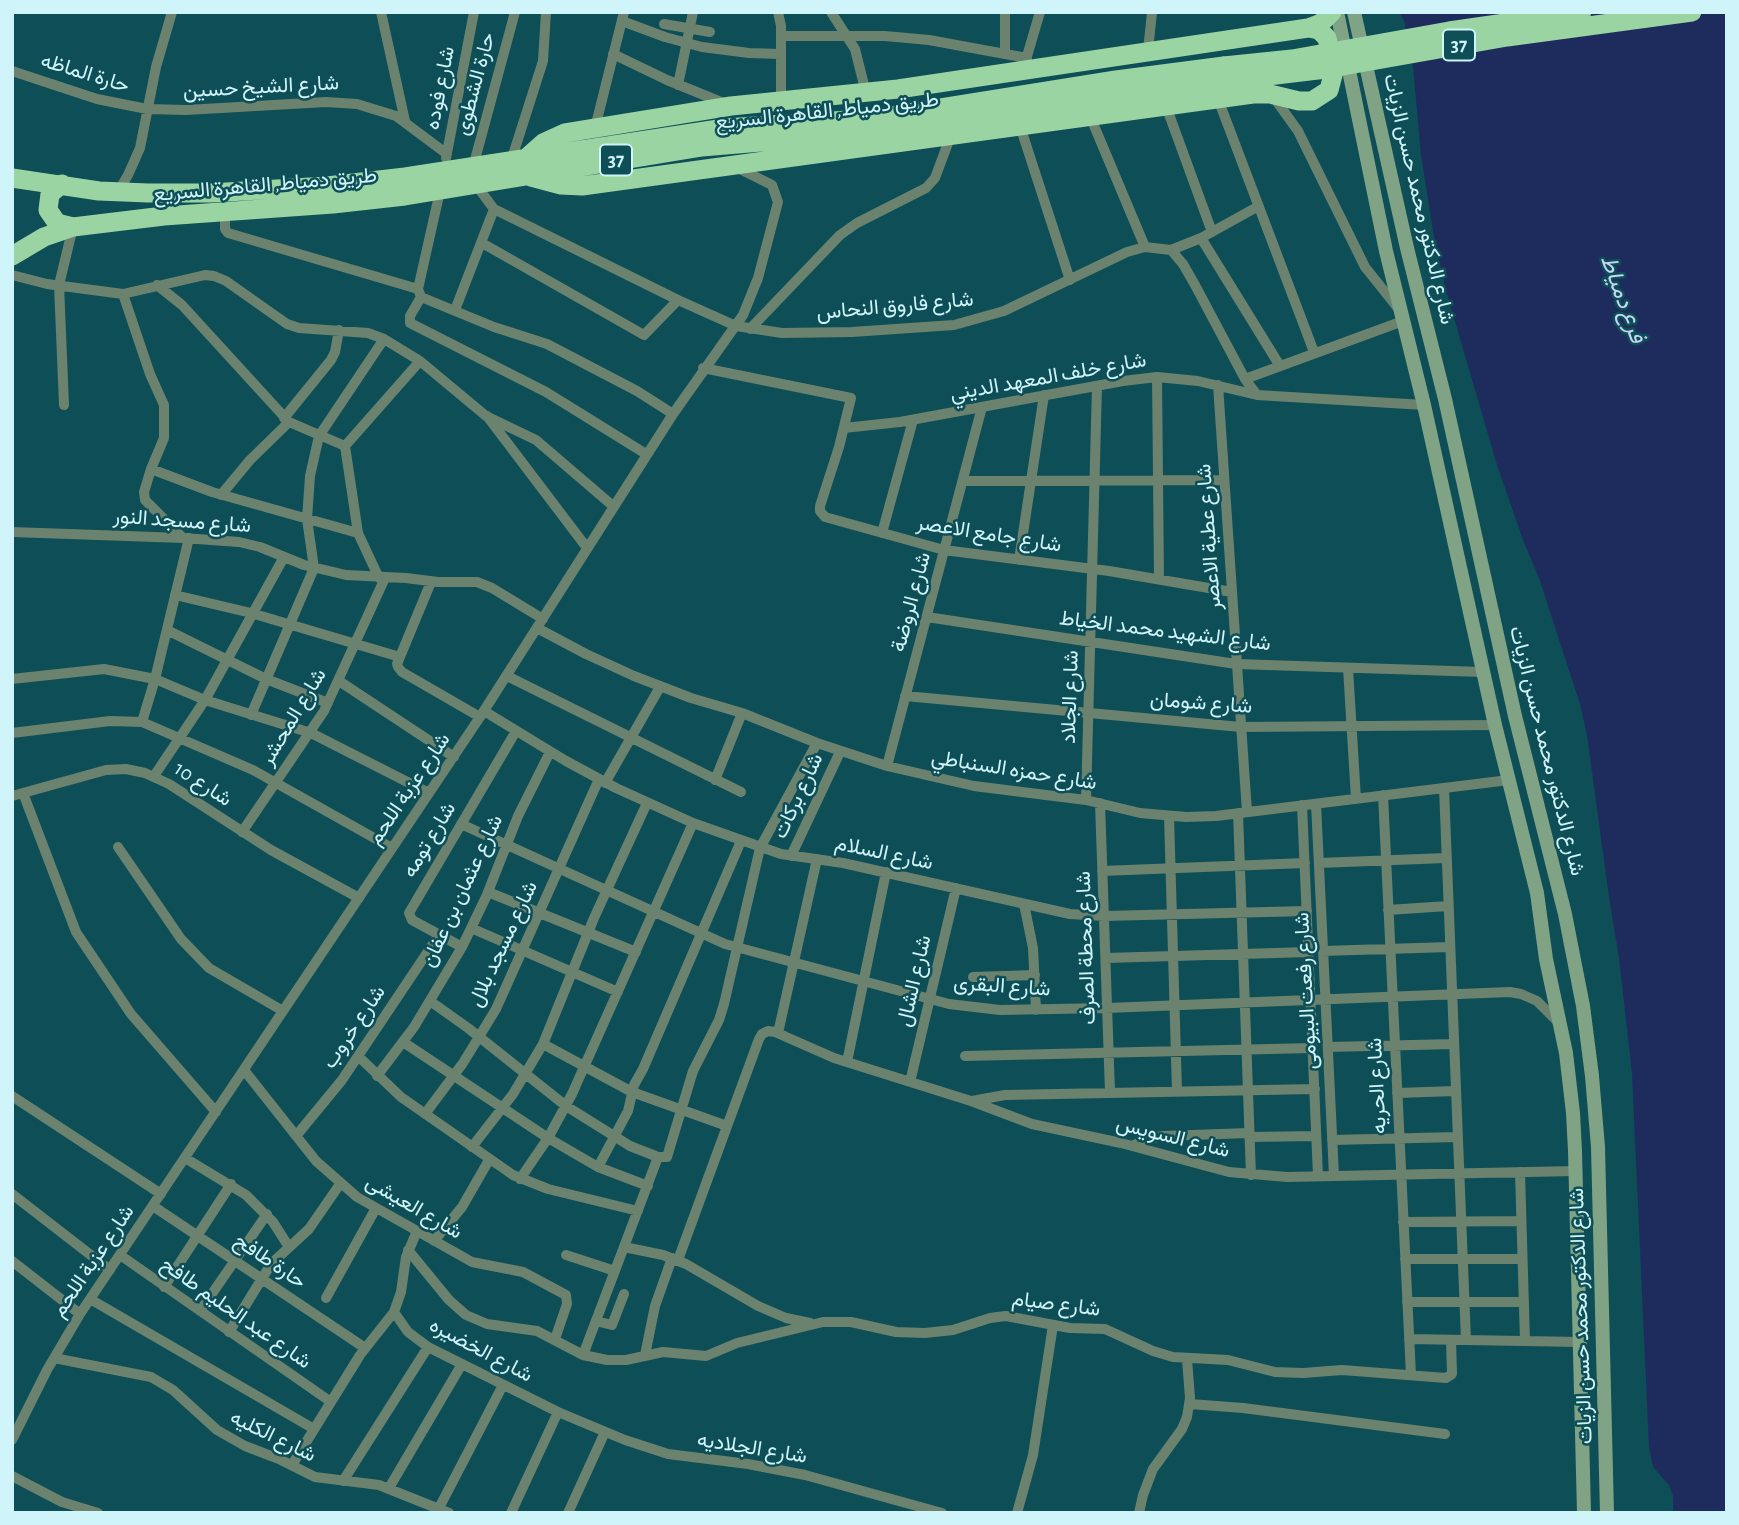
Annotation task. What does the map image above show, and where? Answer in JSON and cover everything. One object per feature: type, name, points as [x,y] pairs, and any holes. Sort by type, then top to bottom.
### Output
[{"type":"highway","points":[[1308,28],[1319,30],[1329,41],[1335,71],[1332,85],[1324,95],[1312,101],[1299,101],[1270,94],[1218,99],[582,186],[554,184],[521,165],[550,139],[565,133],[731,106],[866,93],[1025,64],[1148,51],[1308,28],[1321,23],[1334,12]]},
{"type":"highway","name":"طريق دمياط, القاهرة السريع","points":[[1225,73],[1462,29],[1583,12]]},
{"type":"highway","name":"طريق دمياط, القاهرة السريع","points":[[12,256],[44,237],[72,227],[225,211],[333,204],[440,191],[474,176],[521,165],[725,128],[878,118],[1116,80],[1326,69],[1507,37],[1692,12]]},
{"type":"highway","name":"طريق دمياط, القاهرة السريع","points":[[12,177],[118,192],[210,193],[288,189],[445,162],[474,176]]},
{"type":"highway","points":[[62,184],[50,194],[48,210],[57,223],[72,227]]},
{"type":"street","points":[[118,192],[140,148],[159,53],[172,12]]},
{"type":"street","points":[[381,12],[405,121]]},
{"type":"street","name":"شارع فوده","points":[[445,162],[474,12]]},
{"type":"street","name":"حارة الشطوى","points":[[474,176],[515,12]]},
{"type":"street","points":[[521,165],[543,61],[546,12]]},
{"type":"street","points":[[678,85],[693,12]]},
{"type":"street","points":[[778,12],[781,102]]},
{"type":"street","points":[[831,12],[849,37],[860,61],[866,93]]},
{"type":"street","points":[[1004,53],[1005,12]]},
{"type":"street","points":[[780,36],[886,36],[929,40],[1004,53],[1025,64],[1040,12]]},
{"type":"street","points":[[1148,51],[1152,12]]},
{"type":"street","name":"شارع الدكتور محمد حسن الزيات","points":[[1334,12],[1386,251],[1538,900],[1572,1094],[1584,1513]]},
{"type":"street","name":"شارع الدكتور محمد حسن الزيات","points":[[1354,12],[1579,983],[1590,1053],[1598,1147],[1608,1513]]},
{"type":"street","points":[[595,128],[623,17],[687,43],[733,51],[780,54]]},
{"type":"street","points":[[664,23],[710,32]]},
{"type":"street","points":[[613,54],[678,85],[731,106]]},
{"type":"street","name":"حارة الماظه","points":[[12,71],[97,99],[147,109]]},
{"type":"street","points":[[1245,379],[1403,318],[1365,267],[1298,131],[1288,114],[1270,94]]},
{"type":"street","points":[[1218,99],[1314,352]]},
{"type":"street","name":"شارع الشيخ حسين","points":[[147,109],[186,110],[337,102],[367,106],[405,121],[445,162]]},
{"type":"street","points":[[1166,106],[1212,232]]},
{"type":"street","points":[[1090,116],[1144,247]]},
{"type":"street","points":[[1020,126],[1070,280]]},
{"type":"street","points":[[750,329],[840,235],[857,223],[926,188],[935,178],[951,135]]},
{"type":"street","name":"شارع عزبة اللحم","points":[[12,1440],[80,1314],[454,757],[646,454],[736,326],[756,284],[778,202],[774,189],[768,182],[731,165]]},
{"type":"street","name":"شارع فاروق النحاس","points":[[474,176],[494,209],[678,300],[736,326],[750,329],[796,333],[954,325],[1004,311],[1127,252],[1144,247],[1171,250]]},
{"type":"street","points":[[440,191],[420,293],[410,316],[410,323],[546,392],[646,454]]},
{"type":"street","points":[[1257,207],[1201,238],[1171,250],[1183,264],[1245,379],[1257,396]]},
{"type":"street","points":[[455,310],[494,209]]},
{"type":"street","points":[[225,211],[225,229],[232,235],[420,293],[494,327],[547,345],[637,391],[673,414]]},
{"type":"street","points":[[64,405],[60,285],[72,227]]},
{"type":"street","points":[[1201,238],[1280,366]]},
{"type":"street","points":[[482,243],[644,335],[678,300]]},
{"type":"street","points":[[12,275],[123,294],[205,275],[214,276],[226,281],[287,324],[299,328],[368,334],[384,340],[419,361],[486,416],[587,548]]},
{"type":"street","points":[[157,285],[182,304],[286,420],[345,446]]},
{"type":"street","points":[[123,294],[150,374],[164,405],[164,438],[151,469],[144,492],[145,500],[186,538],[167,630],[142,722]]},
{"type":"street","points":[[221,495],[286,420],[331,360],[339,330]]},
{"type":"street","points":[[251,715],[314,568],[307,519],[310,476],[319,436],[384,340]]},
{"type":"street","points":[[382,578],[358,533],[345,446],[419,361]]},
{"type":"street","name":"شارع جامع الاعصر","points":[[704,368],[851,398],[820,511],[825,517],[944,550],[1092,569],[1232,592]]},
{"type":"street","points":[[1157,377],[1159,579]]},
{"type":"street","name":"شارع خلف المعهد الديني","points":[[844,428],[912,420],[1157,377],[1188,379],[1257,396],[1424,405]]},
{"type":"street","name":"شارع عطية الاعصر","points":[[1218,385],[1241,727],[1241,912],[1251,1175]]},
{"type":"street","name":"شارع الجلاد","points":[[1086,800],[1097,386]]},
{"type":"street","points":[[1019,561],[1044,395]]},
{"type":"street","name":"شارع الروضة","points":[[887,766],[982,407]]},
{"type":"street","points":[[486,416],[536,440],[613,506]]},
{"type":"street","points":[[882,533],[912,420]]},
{"type":"street","points":[[151,469],[221,495],[358,533]]},
{"type":"street","points":[[963,481],[1224,481]]},
{"type":"street","name":"شارع مسجد النور","points":[[12,532],[186,538],[246,543],[314,568],[346,575],[430,582],[469,581],[485,584],[540,624]]},
{"type":"street","points":[[155,776],[178,737],[205,700],[284,557]]},
{"type":"street","name":"شارع المحشر","points":[[242,832],[328,704],[382,578]]},
{"type":"street","points":[[175,595],[251,613],[400,657],[430,582]]},
{"type":"street","name":"شارع الشهيد محمد الخياط","points":[[927,617],[1237,664],[1483,672]]},
{"type":"street","name":"شارع حمزه السنباطي","points":[[540,624],[602,662],[660,687],[742,713],[841,752],[887,766],[974,786],[1086,800],[1169,816],[1201,817],[1509,780]]},
{"type":"street","points":[[167,630],[266,679],[328,704]]},
{"type":"street","name":"شارع السلام","points":[[400,657],[397,664],[402,672],[516,731],[602,781],[693,823],[760,848],[886,872],[1070,914],[1104,916],[1307,911]]},
{"type":"street","points":[[1349,668],[1356,799]]},
{"type":"street","points":[[12,679],[104,669],[155,679],[205,700],[311,733],[429,793]]},
{"type":"street","points":[[506,676],[741,792]]},
{"type":"street","points":[[339,681],[454,757]]},
{"type":"street","name":"شارع مسجد بلال","points":[[425,1114],[480,1037],[602,781],[631,738],[660,687]]},
{"type":"street","name":"شارع شومان","points":[[905,696],[1241,727],[1495,725]]},
{"type":"street","points":[[715,779],[742,713]]},
{"type":"street","points":[[12,733],[110,721],[142,722],[277,782],[392,848]]},
{"type":"street","name":"شارع تومه","points":[[461,947],[412,920],[409,913],[516,731]]},
{"type":"street","points":[[430,1001],[566,1106],[614,1137],[658,1157],[669,1155],[693,1071],[721,1015],[760,848],[817,743]]},
{"type":"street","name":"شارع عثمان بن عفان","points":[[377,1076],[430,1001],[461,947],[488,892],[518,816],[550,752]]},
{"type":"street","name":"شارع بركات","points":[[791,856],[841,752]]},
{"type":"street","name":"شارع 10","points":[[17,794],[106,770],[126,769],[155,776],[242,832],[359,898]]},
{"type":"street","points":[[1444,788],[1466,1340]]},
{"type":"street","points":[[17,794],[76,932],[131,1014],[216,1112]]},
{"type":"street","name":"شارع الحريه","points":[[1383,796],[1410,1375]]},
{"type":"street","points":[[472,1147],[525,1075],[543,1044],[588,932],[648,803]]},
{"type":"street","name":"شارع محطة الصرف","points":[[1100,803],[1111,1092]]},
{"type":"street","name":"شارع رفعت البيومى","points":[[1316,804],[1334,1176]]},
{"type":"street","name":"شارع رفعت البيومى","points":[[1302,805],[1318,1176]]},
{"type":"street","points":[[1169,816],[1177,1091]]},
{"type":"street","points":[[520,1179],[566,1106],[693,823]]},
{"type":"street","name":"شارع البقرى","points":[[461,824],[737,947],[930,999],[990,1009],[1037,1010],[1510,992],[1532,998],[1547,1008],[1560,1027]]},
{"type":"street","points":[[598,1167],[629,1108],[634,1085],[741,841]]},
{"type":"street","points":[[118,847],[181,939],[209,968],[284,1011]]},
{"type":"street","points":[[1319,863],[1446,858]]},
{"type":"street","points":[[645,1355],[653,1314],[760,1036],[768,1031],[778,1033],[817,859]]},
{"type":"street","points":[[1102,871],[1305,863]]},
{"type":"street","points":[[846,1062],[886,872]]},
{"type":"street","name":"شارع الشال","points":[[910,1082],[956,888]]},
{"type":"street","points":[[488,892],[636,952]]},
{"type":"street","points":[[1024,904],[1032,941],[1037,1010]]},
{"type":"street","points":[[1388,910],[1448,906]]},
{"type":"street","points":[[471,928],[618,992]]},
{"type":"street","name":"شارع خروب","points":[[296,1136],[329,1097],[439,935]]},
{"type":"street","points":[[1544,946],[1559,947],[1570,937]]},
{"type":"street","points":[[1323,951],[1450,947]]},
{"type":"street","points":[[1105,958],[1309,952]]},
{"type":"street","points":[[973,977],[1035,975]]},
{"type":"street","points":[[1552,989],[1557,982],[1564,979],[1579,983]]},
{"type":"street","name":"شارع السويس","points":[[778,1033],[815,1051],[971,1101],[1032,1124],[1251,1175],[1576,1171]]},
{"type":"street","points":[[403,1042],[548,1138],[598,1167],[648,1186]]},
{"type":"street","points":[[543,1044],[632,1092],[681,1112],[727,1126]]},
{"type":"street","points":[[1328,1047],[1454,1044]]},
{"type":"street","points":[[965,1056],[1313,1048]]},
{"type":"street","points":[[358,1056],[401,1097],[520,1179],[548,1189],[638,1211]]},
{"type":"street","name":"شارع العيشى","points":[[244,1070],[316,1161],[340,1184],[376,1208],[472,1262],[523,1272],[566,1295],[567,1304],[555,1339]]},
{"type":"street","points":[[971,1101],[998,1095],[1315,1089]]},
{"type":"street","points":[[1397,1093],[1456,1091]]},
{"type":"street","points":[[12,1096],[161,1194]]},
{"type":"street","points":[[1132,1146],[1163,1136],[1317,1136]]},
{"type":"street","points":[[1332,1140],[1458,1137]]},
{"type":"street","points":[[583,1355],[658,1157]]},
{"type":"street","points":[[185,1158],[231,1184],[267,1214],[289,1247]]},
{"type":"street","points":[[434,1241],[462,1207],[489,1160]]},
{"type":"street","points":[[1520,1172],[1525,1341]]},
{"type":"street","points":[[164,1287],[231,1184]]},
{"type":"street","points":[[229,1332],[275,1259],[313,1224],[340,1184]]},
{"type":"street","points":[[12,1194],[110,1270]]},
{"type":"street","name":"حارة طافح","points":[[153,1206],[365,1348]]},
{"type":"street","points":[[326,1298],[376,1208]]},
{"type":"street","points":[[200,1311],[267,1214]]},
{"type":"street","points":[[1403,1222],[1521,1221]]},
{"type":"street","points":[[292,1465],[365,1348],[394,1312],[400,1299],[408,1250],[417,1231]]},
{"type":"street","points":[[624,1247],[675,1259],[709,1275],[758,1306],[786,1318],[816,1324]]},
{"type":"street","name":"شارع صيام","points":[[408,1250],[449,1300],[466,1315],[487,1324],[530,1329],[583,1355],[614,1361],[669,1352],[706,1356],[737,1343],[816,1324],[851,1322],[896,1332],[925,1333],[1006,1316],[1053,1325],[1105,1329],[1160,1353],[1186,1359],[1221,1359],[1289,1373],[1342,1370],[1450,1377],[1451,1340]]},
{"type":"street","name":"شارع عبد الحليم طافح","points":[[120,1255],[331,1402]]},
{"type":"street","points":[[566,1255],[615,1271]]},
{"type":"street","points":[[1405,1259],[1522,1259]]},
{"type":"street","points":[[12,1261],[80,1314]]},
{"type":"street","points":[[596,1321],[612,1325],[624,1294]]},
{"type":"street","points":[[90,1300],[314,1429]]},
{"type":"street","points":[[1407,1302],[1524,1302]]},
{"type":"street","name":"شارع الخضيره","points":[[394,1312],[408,1332],[428,1347],[558,1412]]},
{"type":"street","points":[[1017,1513],[1033,1455],[1053,1325]]},
{"type":"street","points":[[1409,1339],[1580,1342]]},
{"type":"street","points":[[343,1481],[428,1347]]},
{"type":"street","name":"شارع الكليه","points":[[54,1358],[143,1375],[159,1381],[226,1436],[315,1477],[389,1488],[444,1511]]},
{"type":"street","points":[[1139,1513],[1153,1469],[1182,1429],[1190,1404],[1186,1359]]},
{"type":"street","points":[[389,1488],[461,1364]]},
{"type":"street","points":[[444,1511],[503,1385]]},
{"type":"street","points":[[1190,1404],[1445,1434]]},
{"type":"street","points":[[511,1513],[558,1412]]},
{"type":"street","name":"شارع الجلاديه","points":[[558,1412],[668,1454],[748,1464],[805,1475],[942,1513]]},
{"type":"street","points":[[568,1513],[605,1432]]},
{"type":"street","points":[[12,1476],[72,1510],[98,1513]]},
{"type":"water","name":"فرع دمياط","points":[[1399,12],[1727,12],[1727,1513],[1673,1513],[1673,1496],[1669,1485],[1653,1467],[1649,1447],[1632,1074],[1619,958],[1587,735],[1580,704],[1539,578],[1497,465],[1447,294],[1435,243],[1421,155],[1413,66],[1404,21]]}]
